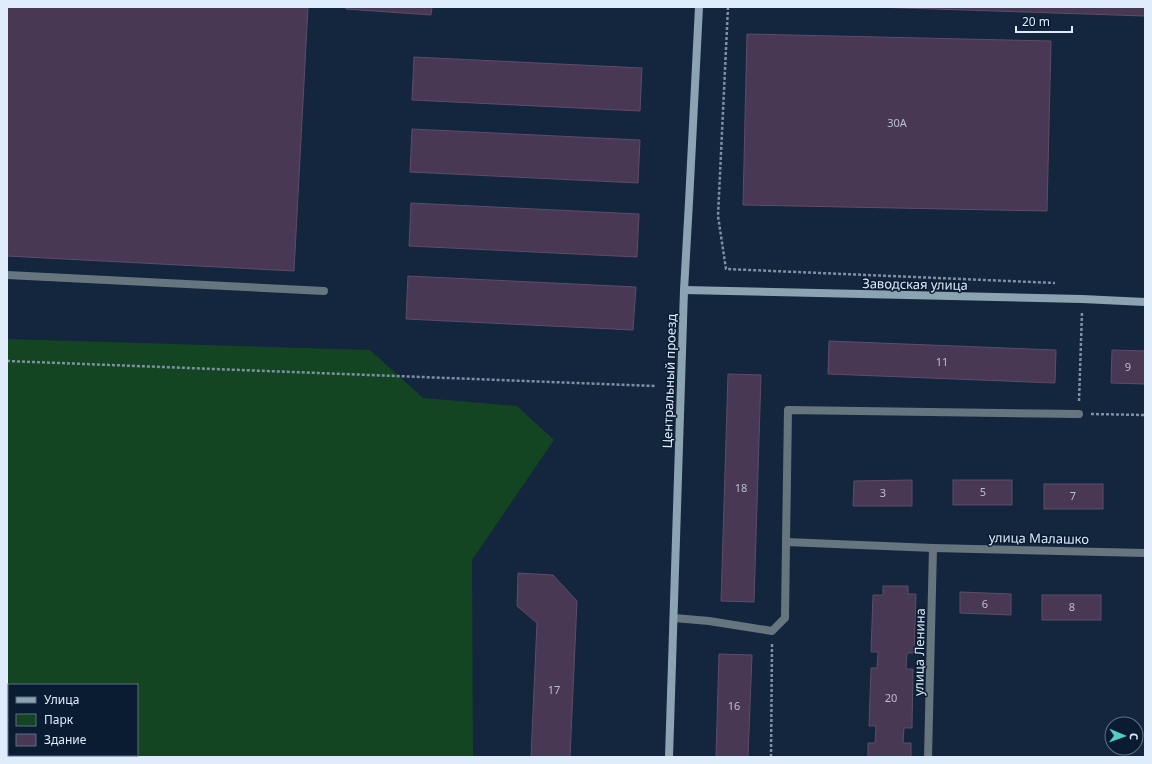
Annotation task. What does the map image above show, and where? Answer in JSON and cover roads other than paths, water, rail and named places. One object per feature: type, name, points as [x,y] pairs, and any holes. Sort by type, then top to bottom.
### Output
[{"type":"main road","name":"Центральный проезд","points":[[669,757],[684,290],[699,7]]},
{"type":"main road","name":"Заводская улица","points":[[684,290],[1082,299],[1145,302]]},
{"type":"lane","points":[[7,275],[324,291]]},
{"type":"lane","points":[[674,618],[772,631],[785,618],[788,410],[1079,414]]},
{"type":"lane","name":"улица Малашко","points":[[786,542],[933,548],[1145,553]]},
{"type":"lane","name":"улица Ленина","points":[[928,757],[933,548]]}]
